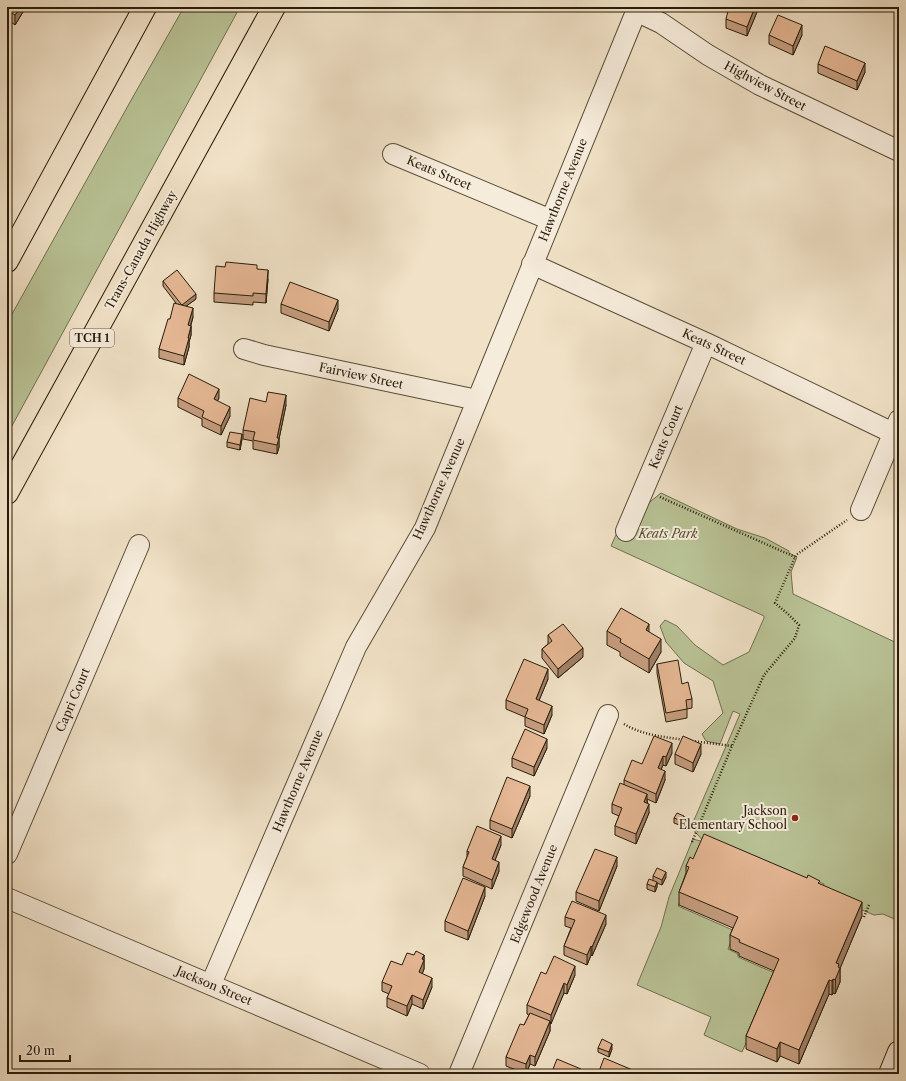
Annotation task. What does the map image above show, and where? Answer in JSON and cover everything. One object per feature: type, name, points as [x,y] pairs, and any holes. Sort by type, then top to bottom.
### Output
[{"type":"highway","points":[[7,261],[145,7]]},
{"type":"highway","name":"Trans-Canada Highway","points":[[7,493],[274,7]]},
{"type":"street","name":"Highview Street","points":[[637,9],[661,23],[708,55],[760,85],[899,151]]},
{"type":"street","name":"Hawthorne Avenue","points":[[211,984],[356,647],[425,528],[637,9]]},
{"type":"street","name":"Keats Street","points":[[393,154],[551,220]]},
{"type":"street","name":"Keats Street","points":[[532,264],[706,343],[896,426]]},
{"type":"street","name":"Keats Court","points":[[626,531],[706,343]]},
{"type":"street","name":"Fairview Street","points":[[244,349],[264,355],[477,400]]},
{"type":"street","points":[[861,510],[896,426]]},
{"type":"street","name":"Capri Court","points":[[7,854],[139,545]]},
{"type":"street","name":"Edgewood Avenue","points":[[459,1074],[608,715]]},
{"type":"street","name":"Jackson Street","points":[[7,898],[420,1074]]},
{"type":"street","points":[[890,1074],[899,1052]]},
{"type":"path","points":[[644,490],[795,557]]},
{"type":"path","points":[[692,842],[732,746],[764,675],[795,638],[798,625],[775,603],[796,555],[861,510]]},
{"type":"path","points":[[608,715],[629,727],[657,736],[732,746]]},
{"type":"path","points":[[864,916],[869,905]]},
{"type":"green space","points":[[184,7],[240,7],[7,435],[7,323]]},
{"type":"green space","name":"Keats Park","points":[[661,493],[737,529],[765,538],[789,551],[789,553],[797,557],[791,572],[793,594],[899,644],[899,921],[883,914],[874,915],[821,893],[824,884],[815,880],[688,881],[678,906],[735,931],[728,949],[738,954],[738,957],[777,974],[742,1052],[704,1035],[711,1017],[637,985],[661,927],[669,897],[693,839],[704,842],[691,827],[740,714],[733,711],[720,744],[706,741],[702,734],[723,713],[713,681],[684,663],[666,642],[660,626],[665,620],[677,626],[695,645],[723,665],[749,652],[764,618],[764,616],[611,546],[620,526]]},
{"type":"building","points":[[7,7],[21,7],[15,15],[7,10]]},
{"type":"building","points":[[729,7],[755,7],[747,27],[726,19]]},
{"type":"building","points":[[778,15],[802,25],[793,46],[769,35]]},
{"type":"building","points":[[825,46],[865,63],[857,81],[818,64]]},
{"type":"building","points":[[226,262],[257,265],[257,269],[268,270],[266,294],[253,293],[253,296],[214,293],[216,266],[225,267]]},
{"type":"building","points":[[177,270],[196,294],[182,305],[163,281]]},
{"type":"building","points":[[290,282],[338,300],[329,322],[281,304]]},
{"type":"building","points":[[174,303],[193,308],[188,325],[191,326],[184,356],[159,349]]},
{"type":"building","points":[[189,374],[219,389],[214,399],[230,407],[221,426],[202,417],[204,411],[178,398]]},
{"type":"building","points":[[268,392],[286,395],[277,438],[279,438],[277,445],[253,440],[255,432],[243,430],[250,398],[266,402]]},
{"type":"building","points":[[230,432],[242,434],[240,445],[227,442]]},
{"type":"building","points":[[621,608],[649,624],[646,630],[661,639],[649,659],[620,642],[621,639],[607,631]]},
{"type":"building","points":[[563,624],[583,648],[558,669],[542,649],[552,641],[548,635]]},
{"type":"building","points":[[524,659],[548,669],[536,699],[552,706],[544,725],[525,717],[528,709],[506,700]]},
{"type":"building","points":[[678,660],[682,684],[688,682],[692,699],[686,700],[687,709],[666,713],[657,664]]},
{"type":"building","points":[[525,729],[547,739],[534,767],[512,758]]},
{"type":"building","points":[[654,736],[672,743],[666,757],[663,756],[658,768],[665,771],[656,794],[624,780],[632,760],[642,764]]},
{"type":"building","points":[[683,736],[701,744],[693,763],[675,754]]},
{"type":"building","points":[[507,777],[530,786],[512,829],[490,820]]},
{"type":"building","points":[[620,783],[647,794],[644,802],[649,804],[636,834],[615,826],[622,808],[612,804]]},
{"type":"building","points":[[677,813],[684,816],[682,821],[674,818]]},
{"type":"building","points":[[477,826],[501,836],[492,859],[499,862],[492,880],[463,867],[469,852],[467,851]]},
{"type":"building","points":[[704,834],[807,878],[808,875],[820,881],[818,883],[862,902],[836,963],[839,964],[838,967],[840,968],[835,980],[829,980],[799,1050],[780,1042],[777,1049],[746,1036],[779,959],[739,942],[740,940],[730,935],[738,917],[679,892],[689,867],[686,866],[690,857],[693,859]]},
{"type":"building","points":[[595,849],[617,857],[599,901],[576,892]]},
{"type":"building","points":[[657,868],[666,872],[662,880],[653,876]]},
{"type":"building","points":[[463,878],[485,887],[468,931],[445,921]]},
{"type":"building","points":[[649,879],[657,882],[655,887],[647,884]]},
{"type":"building","points":[[572,901],[606,915],[587,955],[564,946],[575,920],[565,917]]},
{"type":"building","points":[[416,951],[424,955],[422,959],[424,960],[419,972],[432,978],[423,1000],[412,995],[407,1006],[387,998],[392,986],[382,982],[391,961],[402,965],[407,953],[414,955]]},
{"type":"building","points":[[554,956],[575,966],[567,985],[564,983],[551,1015],[527,1005],[541,972],[546,974]]},
{"type":"building","points":[[530,1013],[550,1021],[535,1057],[530,1055],[526,1064],[506,1057],[520,1024],[524,1025]]},
{"type":"building","points":[[602,1039],[612,1044],[609,1052],[598,1048]]},
{"type":"building","points":[[604,1058],[635,1071],[634,1074],[598,1074]]},
{"type":"building","points":[[557,1059],[581,1069],[579,1074],[551,1074]]},
{"type":"place","name":"Jackson Elementary School","points":[[795,818]]}]
